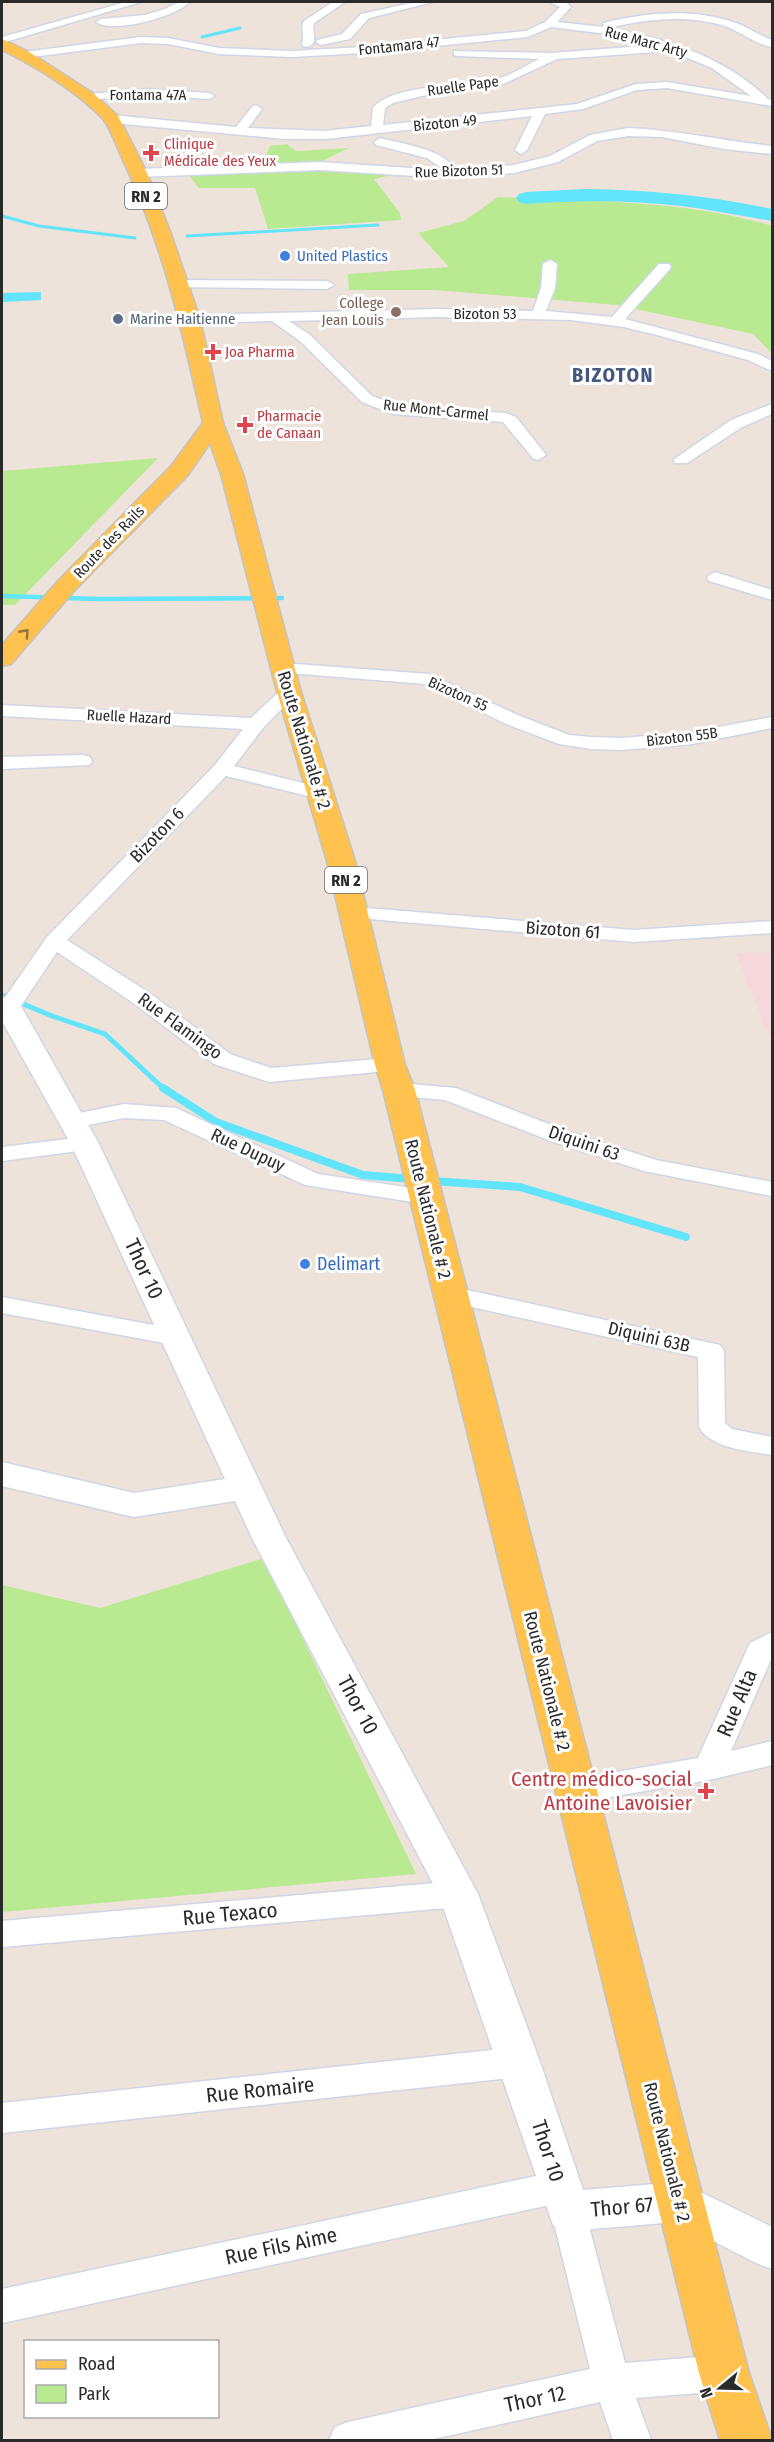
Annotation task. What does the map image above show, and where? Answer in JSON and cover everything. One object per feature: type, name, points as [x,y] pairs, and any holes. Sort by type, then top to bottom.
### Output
[{"type":"main road","name":"Route Nationale # 2","points":[[2,42],[88,97],[112,119],[138,173],[162,234],[190,319],[211,413],[232,474],[286,680],[354,913],[680,2202],[724,2373],[746,2440]]},
{"type":"main road","name":"Route des Rails","points":[[2,633],[47,596],[180,470],[211,413]]},
{"type":"main road","name":"Route des Rails","points":[[2,659],[47,596],[147,478],[211,413]]},
{"type":"main road","points":[[180,470],[218,468],[226,469],[232,474]]},
{"type":"street","points":[[2,42],[136,2]]},
{"type":"street","points":[[78,18],[103,23],[124,21],[163,13],[184,2]]},
{"type":"street","points":[[307,44],[310,36],[307,26],[309,21],[340,2]]},
{"type":"street","name":"Fontamara 47","points":[[208,50],[307,44],[346,37],[360,19],[372,13],[428,2]]},
{"type":"street","points":[[549,24],[566,7],[554,2]]},
{"type":"street","points":[[597,28],[656,17],[685,17],[727,23],[772,44]]},
{"type":"street","name":"Fontamara 47","points":[[24,55],[141,40],[168,41],[208,50],[292,54],[508,37],[540,30],[549,24]]},
{"type":"street","name":"Rue Marc Arty","points":[[549,24],[597,28],[676,47],[709,62],[768,102]]},
{"type":"street","points":[[393,47],[500,56],[555,56]]},
{"type":"street","name":"Ruelle Pape","points":[[378,136],[377,110],[382,103],[389,100],[435,90],[497,83],[555,56],[676,47]]},
{"type":"street","points":[[113,93],[153,80]]},
{"type":"street","name":"Bizoton 49","points":[[112,119],[239,131],[378,136],[579,107],[636,87],[668,85],[768,102]]},
{"type":"street","name":"Fontama 47A","points":[[88,97],[113,93],[148,92],[208,96]]},
{"type":"street","points":[[611,96],[627,104]]},
{"type":"street","points":[[239,131],[256,110]]},
{"type":"street","points":[[522,150],[540,112]]},
{"type":"street","points":[[628,132],[629,119]]},
{"type":"street","name":"Rue Bizoton 51","points":[[138,173],[320,166],[447,174],[536,165],[554,159],[594,138],[628,132],[662,133],[724,146],[772,150]]},
{"type":"street","points":[[378,136],[431,155],[446,165],[447,174]]},
{"type":"street","points":[[538,315],[548,288],[550,264]]},
{"type":"street","points":[[615,322],[664,267]]},
{"type":"street","points":[[178,284],[327,285]]},
{"type":"street","name":"Bizoton 53","points":[[190,319],[438,314],[538,315],[615,322],[660,331],[747,356],[772,367]]},
{"type":"street","name":"Rue Mont-Carmel","points":[[277,319],[305,338],[367,399],[377,405],[393,409],[505,418],[511,420],[538,455]]},
{"type":"street","points":[[747,356],[766,347]]},
{"type":"street","points":[[681,460],[753,413],[772,409]]},
{"type":"street","points":[[753,413],[772,428]]},
{"type":"street","points":[[715,577],[772,595]]},
{"type":"street","name":"Bizoton 55","points":[[286,680],[429,679],[513,720],[566,740],[591,743]]},
{"type":"street","name":"Bizoton 6","points":[[12,997],[54,941],[222,769],[286,680]]},
{"type":"street","name":"Ruelle Hazard","points":[[2,710],[256,724]]},
{"type":"street","name":"Bizoton 55B","points":[[591,743],[622,744],[692,738],[772,723]]},
{"type":"street","points":[[2,763],[83,761]]},
{"type":"street","points":[[222,769],[320,793]]},
{"type":"street","name":"Bizoton 61","points":[[354,913],[634,936],[772,927]]},
{"type":"street","name":"Rue Flamingo","points":[[54,941],[143,999],[222,1059],[269,1075],[395,1077]]},
{"type":"street","name":"Thor 10","points":[[12,997],[79,1133],[244,1488],[458,1894],[519,2062],[564,2199],[612,2382],[632,2440]]},
{"type":"street","name":"Diquini 63","points":[[395,1077],[448,1093],[559,1136],[652,1166],[772,1189]]},
{"type":"street","name":"Rue Dupuy","points":[[2,1154],[79,1133],[124,1111],[168,1113],[313,1180],[425,1197]]},
{"type":"street","name":"Diquini 63B","points":[[449,1294],[711,1351],[712,1427],[724,1436],[772,1446]]},
{"type":"street","points":[[2,1305],[175,1337]]},
{"type":"street","points":[[2,1474],[134,1505],[244,1488]]},
{"type":"street","name":"Rue Alta","points":[[709,1768],[760,1651],[772,1643]]},
{"type":"street","points":[[575,1791],[709,1768],[772,1753]]},
{"type":"street","name":"Rue Texaco","points":[[2,1934],[458,1894]]},
{"type":"street","name":"Rue Romaire","points":[[2,2118],[519,2062]]},
{"type":"street","name":"Thor 67","points":[[564,2199],[680,2202],[772,2249]]},
{"type":"street","name":"Rue Fils Aime","points":[[2,2306],[564,2199]]},
{"type":"street","name":"Thor 12","points":[[348,2440],[612,2382],[724,2373]]},
{"type":"shaded area","points":[[772,952],[772,1043],[736,953]]},
{"type":"green space","points":[[287,144],[296,151],[349,148],[320,162],[396,174],[374,179],[400,213],[401,220],[268,229],[255,188],[199,188],[187,173],[260,170],[270,146]]},
{"type":"green space","points":[[498,197],[672,206],[740,217],[772,226],[772,354],[753,334],[617,305],[434,290],[349,290],[348,274],[449,267],[418,233],[464,221]]},
{"type":"green space","points":[[158,458],[15,605],[2,605],[2,471]]},
{"type":"green space","points":[[264,1558],[416,1874],[2,1912],[2,1585],[100,1608]]},
{"type":"water","points":[[41,292],[41,300],[2,302],[2,293]]},
{"type":"waterway","points":[[202,37],[240,28]]},
{"type":"waterway","points":[[526,198],[586,195],[650,197],[713,204],[772,215]]},
{"type":"waterway","points":[[2,216],[39,226],[135,238]]},
{"type":"waterway","points":[[187,236],[378,225]]},
{"type":"waterway","points":[[2,596],[99,599],[282,598]]},
{"type":"waterway","points":[[2,995],[52,1016],[105,1034],[164,1089]]},
{"type":"waterway","points":[[163,1088],[216,1122],[363,1175],[412,1179]]},
{"type":"waterway","points":[[432,1181],[520,1187],[686,1237]]},
{"type":"place","name":"Clinique Médicale des Yeux","points":[[151,153]]},
{"type":"place","name":"United Plastics","points":[[285,256]]},
{"type":"place","name":"College Jean Louis","points":[[396,312]]},
{"type":"place","name":"Marine Haitienne","points":[[118,319]]},
{"type":"place","name":"Joa Pharma","points":[[213,352]]},
{"type":"place","name":"Pharmacie de Canaan","points":[[245,425]]},
{"type":"place","name":"Delimart","points":[[305,1264]]},
{"type":"place","name":"Centre médico-social Antoine Lavoisier","points":[[706,1791]]},
{"type":"district","name":"BIZOTON","points":[[613,375]]}]
